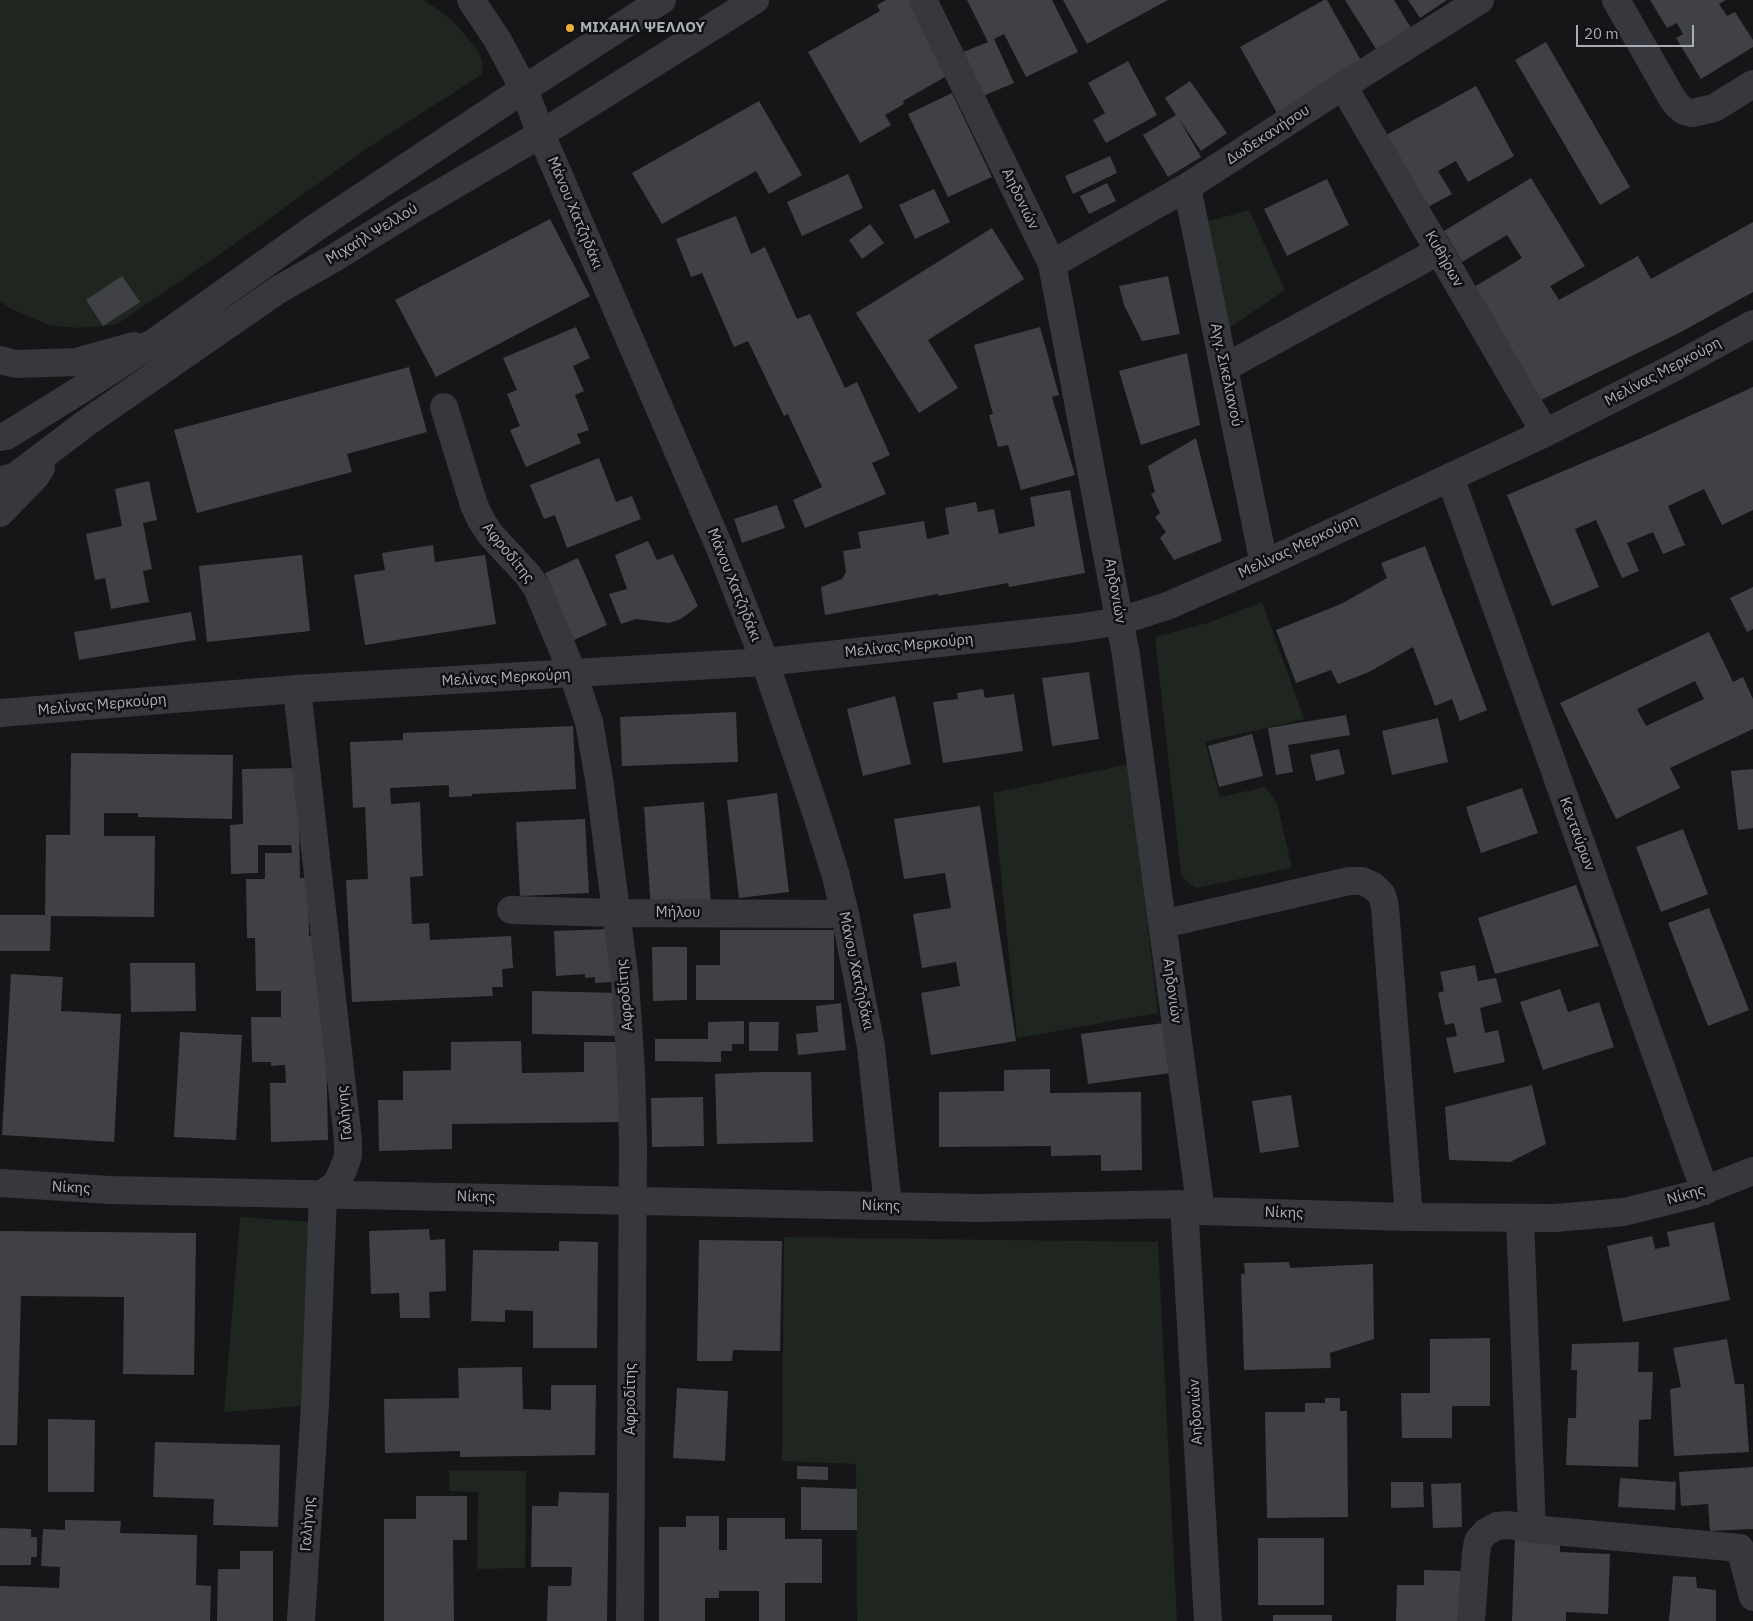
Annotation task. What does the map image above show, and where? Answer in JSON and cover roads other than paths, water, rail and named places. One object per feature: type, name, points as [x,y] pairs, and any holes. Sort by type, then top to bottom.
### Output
[{"type":"street","name":"Μάνου Χατζηδάκι","points":[[471,0],[497,39],[524,89],[540,134],[722,553],[765,662],[836,876],[872,1048],[888,1206]]},
{"type":"street","points":[[0,438],[159,340],[315,228],[662,0]]},
{"type":"street","name":"Μιχαήλ Ψελλού","points":[[0,481],[16,476],[59,443],[278,290],[540,134],[755,0]]},
{"type":"street","name":"Αηδονιών","points":[[923,0],[1052,264],[1128,665],[1162,924],[1193,1207],[1208,1621]]},
{"type":"street","name":"Δωδεκανήσου","points":[[1052,264],[1188,187],[1480,0]]},
{"type":"street","points":[[1616,0],[1672,98],[1684,111],[1692,113],[1714,108],[1753,84]]},
{"type":"street","name":"Κυθήρων","points":[[1343,86],[1545,433]]},
{"type":"street","name":"Αγγ. Σικελιανού","points":[[1188,187],[1264,564]]},
{"type":"street","points":[[1224,368],[1439,250]]},
{"type":"street","name":"Μελίνας Μερκούρη","points":[[0,713],[297,689],[765,662],[1067,629],[1120,621],[1167,606],[1264,564],[1545,433],[1673,368],[1753,324]]},
{"type":"street","points":[[0,360],[16,364],[76,362],[159,340]]},
{"type":"street","name":"Αφροδίτης","points":[[444,407],[474,505],[481,520],[490,534],[528,576],[536,588],[574,674],[589,722],[599,779],[628,1008],[631,1070],[630,1621]]},
{"type":"street","points":[[0,513],[35,477],[59,443]]},
{"type":"street","name":"Κενταύρων","points":[[1450,477],[1705,1191]]},
{"type":"street","name":"Γαλήνης","points":[[297,689],[348,1140],[348,1156],[343,1170],[336,1184],[323,1194],[315,1405],[301,1621]]},
{"type":"street","points":[[1162,924],[1349,881],[1362,881],[1373,886],[1382,895],[1385,907],[1409,1217]]},
{"type":"street","name":"Μήλου","points":[[511,910],[617,913],[844,914]]},
{"type":"street","name":"Νίκης","points":[[0,1183],[110,1190],[978,1208],[1193,1207],[1409,1217],[1555,1218],[1624,1212],[1705,1191],[1753,1171]]},
{"type":"street","points":[[1520,1218],[1532,1529]]},
{"type":"street","points":[[1471,1621],[1478,1541],[1486,1532],[1497,1526],[1509,1525],[1532,1529],[1740,1548],[1753,1597]]},
{"type":"place","name":"ΜΙΧΑΗΛ ΨΕΛΛΟΥ","points":[[570,28]]}]
